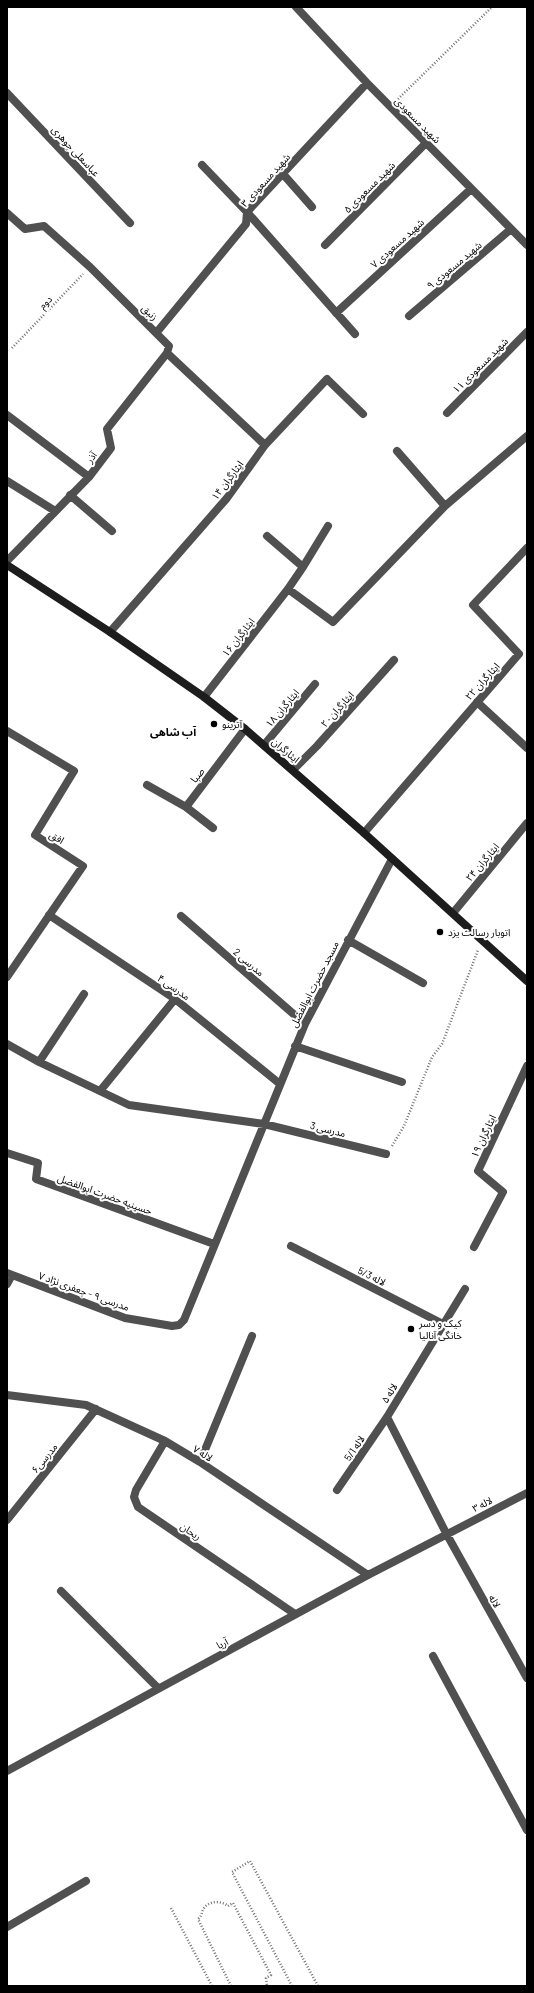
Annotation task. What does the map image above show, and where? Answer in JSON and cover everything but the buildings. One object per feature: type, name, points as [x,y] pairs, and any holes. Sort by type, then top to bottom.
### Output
[{"type":"main road","name":"ایثارگران","points":[[7,565],[110,632],[204,697],[264,744],[527,981]]},
{"type":"street","name":"شهید مسعودی","points":[[296,7],[390,106],[527,245]]},
{"type":"street","name":"شهید مسعودی ۳","points":[[157,332],[246,224],[247,212],[368,83]]},
{"type":"street","name":"عباسعلی جوهری","points":[[7,94],[130,223]]},
{"type":"street","name":"شهید مسعودی ۵","points":[[325,245],[426,143]]},
{"type":"street","points":[[202,165],[247,212],[355,334]]},
{"type":"street","points":[[283,174],[312,207]]},
{"type":"street","name":"شهید مسعودی ۷","points":[[336,313],[471,189]]},
{"type":"street","name":"زنبق","points":[[7,213],[26,229],[44,226],[90,267],[157,332],[169,346],[167,353],[265,445]]},
{"type":"street","name":"شهید مسعودی ۹","points":[[409,316],[511,229]]},
{"type":"street","name":"شهید مسعودی ۱۱","points":[[447,413],[527,332]]},
{"type":"street","name":"آذر","points":[[7,561],[89,477],[111,448],[107,429],[167,353]]},
{"type":"street","name":"ایثارگران ۱۴","points":[[110,632],[227,498],[265,445],[327,379],[363,414]]},
{"type":"street","points":[[7,416],[89,477]]},
{"type":"street","points":[[288,589],[333,622],[445,506],[527,436]]},
{"type":"street","points":[[397,451],[445,506]]},
{"type":"street","points":[[7,481],[55,511]]},
{"type":"street","points":[[70,495],[112,531]]},
{"type":"street","name":"ایثارگران ۱۶","points":[[204,697],[288,589],[328,526]]},
{"type":"street","points":[[267,536],[302,567]]},
{"type":"street","name":"ایثارگران ۲۲","points":[[364,833],[519,654],[473,605],[527,548]]},
{"type":"street","name":"۲۰ایثارگران","points":[[293,770],[317,746],[394,660]]},
{"type":"street","name":"ایثارگران ۱۸","points":[[264,744],[315,684]]},
{"type":"street","points":[[477,702],[527,748]]},
{"type":"street","name":"صبا","points":[[186,807],[245,729]]},
{"type":"street","name":"افق","points":[[7,731],[74,771],[35,835],[83,866],[7,977]]},
{"type":"street","points":[[147,784],[186,807],[212,828]]},
{"type":"street","name":"ایثارگران ۲۴","points":[[453,913],[527,823]]},
{"type":"street","name":"مسجد حضرت ابوالفضل","points":[[179,1325],[184,1320],[305,1024],[392,859]]},
{"type":"street","name":"مدرسی ۴","points":[[50,915],[175,998],[280,1084]]},
{"type":"street","name":"مدرسی 2","points":[[181,916],[305,1024]]},
{"type":"street","points":[[348,940],[423,983]]},
{"type":"street","points":[[39,1062],[84,994]]},
{"type":"street","points":[[100,1091],[175,998]]},
{"type":"street","points":[[7,1044],[39,1062],[129,1105],[264,1124]]},
{"type":"street","points":[[295,1046],[402,1082]]},
{"type":"street","name":"ایثارگران ۱‍۹","points":[[474,1247],[503,1192],[478,1171],[527,1066]]},
{"type":"street","name":"مدرسی 3","points":[[264,1124],[386,1154]]},
{"type":"street","name":"حسینیه حضرت ابوالفضل","points":[[7,1153],[38,1163],[36,1178],[214,1244]]},
{"type":"street","name":"لاله 5/3","points":[[291,1246],[443,1324]]},
{"type":"street","points":[[7,1284],[9,1274]]},
{"type":"street","name":"مدرسی ۹ - جعفری نژاد ۷","points":[[9,1274],[125,1318],[172,1326],[179,1325]]},
{"type":"street","name":"لاله ۵","points":[[446,1533],[387,1417],[465,1289]]},
{"type":"street","points":[[200,1462],[252,1336]]},
{"type":"street","name":"لاله ۷","points":[[7,1395],[86,1405],[165,1441],[200,1462],[368,1575]]},
{"type":"street","name":"مدرسی۶","points":[[7,1520],[96,1409]]},
{"type":"street","name":"لاله 5/1","points":[[337,1490],[387,1417]]},
{"type":"street","name":"ریحان","points":[[165,1441],[136,1490],[134,1497],[138,1507],[295,1614]]},
{"type":"street","name":"لاله ۳","points":[[446,1533],[527,1493]]},
{"type":"street","name":"آریا","points":[[7,1771],[446,1533]]},
{"type":"street","name":"لاله","points":[[446,1533],[527,1678]]},
{"type":"street","points":[[61,1591],[158,1688]]},
{"type":"street","points":[[433,1656],[527,1830]]},
{"type":"street","points":[[7,1927],[86,1881]]},
{"type":"path","points":[[390,106],[492,7]]},
{"type":"path","name":"دوم","points":[[12,348],[90,267]]},
{"type":"path","points":[[386,1154],[404,1126],[432,1057],[442,1044],[482,940]]},
{"type":"path","points":[[292,1986],[232,1872],[250,1861],[318,1986]]},
{"type":"path","points":[[231,1986],[198,1919],[202,1916],[205,1907],[208,1904],[224,1902],[228,1906],[233,1903],[271,1975],[266,1978],[267,1986]]},
{"type":"path","points":[[170,1908],[212,1986]]},
{"type":"place","name":"آترینو","points":[[214,724]]},
{"type":"place","name":"اتوبار رسالت یزد","points":[[440,932]]},
{"type":"place","name":"کیک و دسر خانگی آنالیا","points":[[411,1329]]},
{"type":"district","name":"آب شاهی","points":[[173,731]]}]
